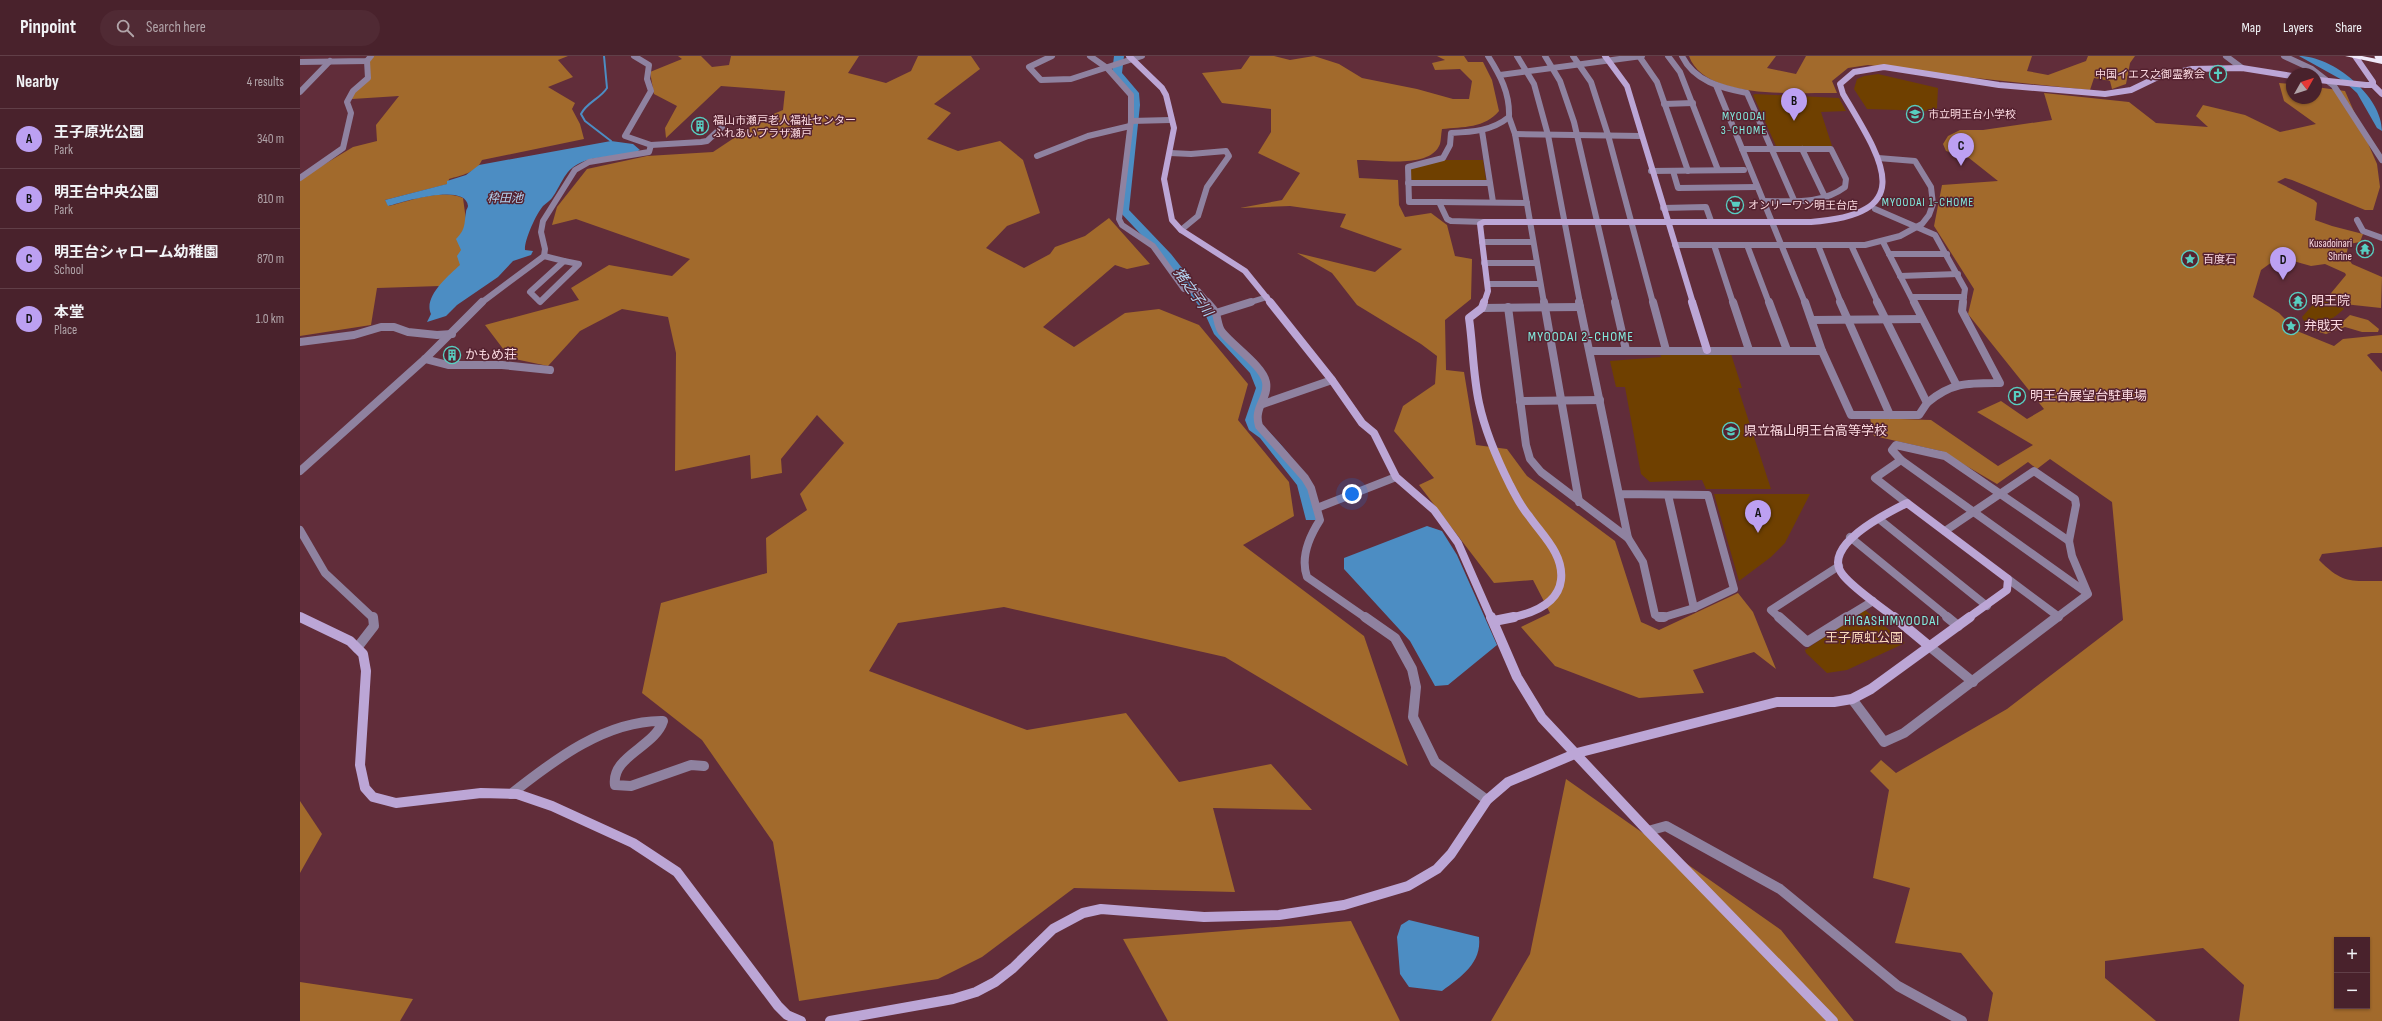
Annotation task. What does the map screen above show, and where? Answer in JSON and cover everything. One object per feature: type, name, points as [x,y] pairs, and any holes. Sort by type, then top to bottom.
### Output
[{"type":"highway","points":[[2354,56],[2382,61]]},
{"type":"street","points":[[634,56],[649,65],[647,79],[651,91],[625,136],[651,145],[701,142],[707,141],[722,127]]},
{"type":"street","points":[[1052,56],[1036,62],[1029,67],[1041,80],[1071,79],[1124,62],[1131,57],[1142,56]]},
{"type":"street","points":[[1090,56],[1107,68],[1130,95],[1133,122],[1119,219],[1122,225],[1153,246],[1184,289],[1192,289],[1216,313],[1220,330],[1240,352],[1260,369],[1266,380],[1267,390],[1263,404]]},
{"type":"street","points":[[1488,56],[1500,74],[1506,88],[1510,107],[1509,117],[1515,134],[1527,202],[1532,242],[1545,307],[1560,401],[1579,502]]},
{"type":"street","points":[[1517,56],[1528,71],[1534,84],[1548,134],[1563,222],[1628,538],[1643,562],[1655,615],[1661,618],[1694,608],[1719,598],[1734,589],[1708,495],[1619,494]]},
{"type":"street","points":[[1546,56],[1554,67],[1564,90],[1598,223],[1626,350]]},
{"type":"street","points":[[1573,56],[1591,82],[1608,135],[1630,222],[1666,350]]},
{"type":"street","points":[[1500,74],[1579,64],[1607,58],[1640,56],[1657,82],[1688,171]]},
{"type":"street","points":[[1668,56],[1680,72],[1718,170]]},
{"type":"street","points":[[1682,56],[1694,71],[1716,85],[1747,93],[1794,200]]},
{"type":"street","points":[[2226,56],[2242,68]]},
{"type":"street","points":[[2284,56],[2312,69],[2334,86],[2382,160]]},
{"type":"street","points":[[2354,56],[2373,82],[2373,85],[2382,94]]},
{"type":"street","points":[[2380,56],[2382,61]]},
{"type":"street","points":[[1131,57],[1162,88],[1166,96],[1174,135],[1164,179],[1172,220],[1181,230],[1238,264],[1267,297],[1332,380],[1362,423],[1380,443],[1396,477],[1434,510],[1448,527],[1458,543],[1529,699],[1542,718],[1577,753],[1648,831],[1833,1021]]},
{"type":"street","points":[[300,62],[369,58],[368,78],[353,90],[348,97],[347,102],[350,106],[351,120],[343,148],[300,178]]},
{"type":"street","points":[[1607,58],[1627,86],[1651,171],[1707,350]]},
{"type":"street","points":[[300,92],[330,61]]},
{"type":"street","points":[[1439,202],[1447,219],[1451,221],[1598,223],[1711,221],[1771,222],[1841,219],[1858,214],[1870,208],[1884,189],[1878,158],[1840,84],[1845,76],[1855,70],[1884,67],[2000,85],[2104,94],[2130,90],[2173,72],[2192,68],[2242,68],[2286,75]]},
{"type":"street","points":[[1680,72],[1694,71]]},
{"type":"street","points":[[2322,80],[2373,85]]},
{"type":"street","points":[[1716,85],[1812,320],[1822,351],[1851,416],[1919,415],[1927,403],[1942,389],[1956,384],[2000,383],[1962,311],[1965,289],[1947,254],[1935,235],[1875,209]]},
{"type":"street","points":[[1664,104],[1693,103]]},
{"type":"street","points":[[1509,117],[1502,123],[1482,131],[1451,133],[1449,151],[1444,156],[1435,161],[1408,167],[1409,202],[1527,202]]},
{"type":"street","points":[[1037,156],[1088,136],[1133,122],[1170,120]]},
{"type":"street","points":[[1482,131],[1493,202]]},
{"type":"street","points":[[1515,134],[1641,136]]},
{"type":"street","points":[[300,471],[452,334],[484,300],[544,256],[546,246],[541,232],[548,209],[562,193],[575,171],[581,165],[591,162],[640,156],[649,152],[651,145]]},
{"type":"street","points":[[1742,149],[1832,149],[1846,179],[1846,187],[1840,193],[1826,199],[1763,201]]},
{"type":"street","points":[[1802,149],[1826,199]]},
{"type":"street","points":[[1170,153],[1205,154],[1226,151],[1228,156],[1207,187],[1198,216],[1181,230]]},
{"type":"street","points":[[1674,245],[1851,245],[1883,242],[1905,235],[1918,227],[1928,216],[1933,199],[1929,183],[1912,160],[1878,158]]},
{"type":"street","points":[[1651,171],[1744,170]]},
{"type":"street","points":[[1673,171],[1678,188],[1757,187]]},
{"type":"street","points":[[1408,183],[1489,183]]},
{"type":"street","points":[[1663,208],[1706,207],[1711,221]]},
{"type":"street","points":[[2357,220],[2363,231],[2382,238]]},
{"type":"street","points":[[1484,222],[1480,224],[1488,284],[1487,300],[1482,308],[1469,318],[1479,401],[1488,434],[1523,508],[1559,558],[1561,568],[1561,580],[1558,590],[1538,611],[1526,615],[1494,621]]},
{"type":"street","points":[[1482,242],[1532,242]]},
{"type":"street","points":[[1883,242],[1956,384]]},
{"type":"street","points":[[1714,245],[1749,350]]},
{"type":"street","points":[[1748,245],[1787,350]]},
{"type":"street","points":[[1818,245],[1847,319],[1890,415]]},
{"type":"street","points":[[1851,245],[1885,319],[1927,403]]},
{"type":"street","points":[[1889,254],[1947,254]]},
{"type":"street","points":[[544,256],[565,260],[579,264],[540,302],[530,292],[565,260]]},
{"type":"street","points":[[1484,263],[1536,263]]},
{"type":"street","points":[[1900,276],[1958,274]]},
{"type":"street","points":[[1488,284],[1540,284]]},
{"type":"street","points":[[1216,313],[1267,297]]},
{"type":"street","points":[[1912,297],[1964,297]]},
{"type":"street","points":[[1508,307],[1526,445],[1530,459],[1541,472],[1628,538]]},
{"type":"street","points":[[1482,308],[1580,307]]},
{"type":"street","points":[[1812,320],[1922,319]]},
{"type":"street","points":[[300,342],[354,335],[381,327],[437,336],[452,334]]},
{"type":"street","points":[[1590,351],[1822,351]]},
{"type":"street","points":[[425,359],[448,365],[502,366],[550,370]]},
{"type":"street","points":[[1332,380],[1263,404],[1257,410],[1256,417],[1259,426],[1305,478],[1317,508],[1320,520],[1315,527],[1303,562],[1307,577],[1395,638],[1412,669],[1416,687],[1413,717],[1435,762],[1487,800]]},
{"type":"street","points":[[1520,401],[1600,400]]},
{"type":"street","points":[[2069,542],[1945,456],[1896,445],[1892,450],[1901,460],[1974,510],[2088,594]]},
{"type":"street","points":[[1901,460],[1874,478],[2059,617]]},
{"type":"street","points":[[1945,531],[1974,510],[2034,471],[2075,499],[2076,504],[2069,542],[2072,556],[2088,594]]},
{"type":"street","points":[[1317,508],[1396,477]]},
{"type":"street","points":[[1668,495],[1694,608]]},
{"type":"street","points":[[1907,503],[1850,537],[1839,559],[1839,566],[1842,575],[1973,682]]},
{"type":"street","points":[[1879,519],[1987,606]]},
{"type":"street","points":[[300,530],[307,538],[324,572],[344,592],[373,616],[374,626],[358,648]]},
{"type":"street","points":[[1850,537],[1958,626]]},
{"type":"street","points":[[1839,566],[1771,610],[1807,642],[1873,601]]},
{"type":"street","points":[[830,1021],[953,999],[976,992],[995,982],[1013,968],[1053,929],[1083,913],[1101,909],[1204,916],[1279,915],[1344,905],[1408,886],[1437,869],[1447,859],[1487,800],[1508,782],[1577,753],[1777,702],[1789,700],[1836,702],[1852,699],[1871,689],[1929,646],[1987,606],[2007,590],[2008,579]]},
{"type":"street","points":[[1852,699],[1884,742],[1904,733],[2088,594]]},
{"type":"street","points":[[300,617],[350,641],[362,654],[366,671],[360,765],[361,779],[368,794],[383,801],[396,802],[493,792],[511,794],[545,803],[641,846],[660,857],[678,872],[778,1006],[787,1015],[801,1021]]},
{"type":"street","points":[[511,794],[538,772],[568,753],[603,735],[640,722],[657,720],[663,721],[663,726],[658,734],[622,765],[614,778],[616,785],[632,786],[690,765],[704,766]]},
{"type":"street","points":[[1648,831],[1666,826],[1780,889],[1898,986],[1962,1021]]},
{"type":"green space","points":[[1878,74],[1938,88],[1937,108],[1933,111],[1867,109],[1854,89],[1857,79],[1864,76]]},
{"type":"green space","points":[[1753,95],[1839,98],[1846,111],[1821,112],[1832,146],[1776,146]]},
{"type":"green space","points":[[1442,160],[1483,160],[1486,180],[1482,182],[1415,181],[1411,179],[1410,168]]},
{"type":"green space","points":[[2318,299],[2344,309],[2329,321],[2316,326],[2311,326],[2306,323],[2302,317]]},
{"type":"green space","points":[[1660,354],[1731,354],[1742,388],[1738,388],[1771,489],[1706,489],[1702,480],[1650,482],[1641,474],[1625,387],[1616,387],[1610,361],[1661,357]]},
{"type":"green space","points":[[1714,494],[1810,494],[1785,543],[1771,557],[1739,581]]},
{"type":"green space","name":"王子原虹公園","points":[[1865,610],[1905,643],[1847,670],[1827,673],[1806,653],[1805,650]]},
{"type":"shaded area","points":[[370,56],[568,56],[558,60],[573,77],[548,87],[575,103],[572,109],[580,124],[584,139],[482,160],[472,171],[449,179],[448,184],[385,200],[389,206],[426,196],[445,195],[463,198],[466,220],[461,265],[440,286],[377,288],[371,325],[300,336],[300,179],[353,147],[377,141],[376,125],[399,96],[352,99],[353,90],[370,76]]},
{"type":"shaded area","points":[[678,56],[701,56],[712,67],[729,65],[731,56],[859,56],[848,73],[886,83],[911,71],[918,56],[971,56],[980,69],[934,104],[951,113],[927,139],[958,151],[1000,141],[1023,160],[1040,213],[1007,226],[986,248],[1024,268],[1050,254],[1055,247],[1085,236],[1109,218],[1150,264],[1127,269],[1115,265],[1043,327],[1074,347],[1125,313],[1159,309],[1199,325],[1248,384],[1238,420],[1289,482],[1294,516],[1243,545],[1364,636],[1408,766],[1225,657],[1004,607],[898,623],[869,671],[1027,730],[1126,713],[1179,782],[1271,764],[1312,810],[1213,808],[1235,892],[1074,888],[982,957],[938,979],[799,1001],[773,842],[702,740],[642,693],[661,603],[767,573],[766,538],[807,510],[800,494],[844,443],[817,415],[781,459],[782,473],[751,479],[750,455],[675,471],[676,353],[668,317],[622,309],[580,331],[548,366],[510,358],[485,325],[579,300],[571,288],[609,265],[672,276],[690,259],[576,219],[552,225],[557,207],[587,169],[647,156],[713,152],[764,118],[783,110],[785,91],[721,86],[666,138],[665,128],[677,106],[654,94],[650,72],[682,59]]},
{"type":"shaded area","points":[[1250,56],[1274,56],[1290,60],[1314,56],[1339,64],[1362,78],[1417,89],[1453,99],[1469,99],[1472,81],[1460,69],[1435,70],[1432,63],[1445,60],[1437,56],[1464,56],[1468,62],[1483,62],[1492,80],[1499,111],[1493,117],[1473,126],[1442,129],[1440,144],[1434,152],[1426,157],[1402,161],[1357,160],[1359,178],[1398,180],[1399,205],[1405,217],[1431,213],[1447,225],[1455,256],[1472,259],[1471,299],[1445,320],[1446,370],[1464,372],[1476,445],[1507,449],[1527,476],[1615,541],[1641,622],[1659,630],[1738,593],[1753,612],[1776,669],[1754,652],[1693,670],[1704,693],[1639,698],[1555,666],[1521,627],[1550,613],[1533,580],[1494,583],[1419,485],[1434,478],[1394,431],[1403,406],[1435,384],[1437,356],[1421,344],[1357,305],[1332,273],[1297,253],[1375,272],[1402,249],[1340,227],[1346,214],[1290,206],[1240,208],[1282,200],[1300,173],[1258,153],[1271,132],[1271,109],[1222,103],[1202,73],[1241,69]]},
{"type":"shaded area","points":[[1689,56],[1776,56],[1767,68],[1796,74],[1806,56],[2032,56],[2027,71],[2048,75],[2086,61],[2088,56],[2135,56],[2130,63],[2126,84],[2112,89],[2110,81],[2094,78],[2090,90],[1868,65],[1848,68],[1832,81],[1837,93],[1777,93],[1754,91],[1713,81],[1698,70]]},
{"type":"shaded area","points":[[2279,83],[2286,84],[2286,102],[2284,101]]},
{"type":"shaded area","points":[[2322,88],[2345,91],[2377,164],[2380,187],[2373,210],[2365,210],[2292,180],[2285,178],[2277,182],[2314,200],[2317,203],[2315,220],[2363,234],[2360,242],[2349,244],[2346,255],[2352,264],[2382,277],[2381,308],[2344,304],[2327,298],[2346,275],[2345,273],[2325,264],[2311,266],[2279,257],[2261,270],[2253,297],[2279,313],[2297,331],[2334,346],[2343,339],[2382,335],[2382,353],[2371,353],[2367,355],[2382,372],[2382,547],[2322,554],[2319,560],[2334,573],[2348,580],[2382,581],[2382,1021],[2239,1021],[2244,985],[2203,948],[2105,961],[2105,978],[2156,1021],[1988,1021],[1993,993],[1961,953],[1895,943],[1910,888],[1873,878],[1889,790],[1870,771],[1881,760],[1896,773],[2007,709],[2123,620],[2112,502],[2050,459],[2037,469],[2028,462],[1997,484],[1941,451],[1874,436],[1870,418],[1931,420],[1998,466],[2033,445],[1977,412],[2001,401],[2027,419],[2044,409],[1968,314],[1974,289],[1934,226],[1942,185],[1998,181],[1969,158],[1946,151],[1943,144],[1948,136],[1960,130],[1983,130],[2052,120],[2044,93],[2129,102],[2156,123],[2208,127],[2196,116],[2203,105],[2245,115],[2280,132],[2316,124],[2288,104],[2322,104]]},
{"type":"shaded area","points":[[2350,315],[2368,320],[2379,329],[2378,332],[2362,332],[2345,327],[2326,334],[2305,328],[2326,330],[2341,323]]},
{"type":"shaded area","points":[[1566,779],[1781,930],[1854,1021],[1491,1021],[1530,954]]},
{"type":"shaded area","points":[[300,801],[322,834],[300,873]]},
{"type":"shaded area","points":[[1351,921],[1400,1021],[1168,1021],[1123,939]]},
{"type":"shaded area","points":[[300,982],[413,999],[400,1021],[300,1021]]},
{"type":"water","name":"枠田池","points":[[611,141],[633,144],[640,150],[625,155],[585,161],[573,167],[566,175],[552,198],[540,210],[534,221],[528,234],[525,246],[525,250],[533,251],[531,255],[513,261],[498,277],[457,305],[446,316],[427,322],[431,314],[429,307],[433,294],[443,281],[460,265],[457,256],[461,250],[456,239],[463,229],[468,206],[465,199],[457,195],[446,194],[419,198],[388,206],[385,200],[447,184],[447,181],[466,175],[479,165]]},
{"type":"water","points":[[1427,526],[1442,531],[1457,555],[1497,645],[1448,685],[1435,686],[1410,641],[1344,569],[1344,558]]},
{"type":"water","points":[[1409,920],[1479,937],[1479,946],[1474,962],[1463,975],[1442,991],[1409,987],[1400,974],[1397,937],[1401,925]]},
{"type":"waterway","points":[[604,56],[607,88],[587,106],[581,114],[585,121],[611,141]]},
{"type":"waterway","name":"猪之子川","points":[[1119,56],[1117,73],[1134,93],[1135,105],[1124,211],[1167,256],[1211,313],[1218,331],[1256,371],[1262,388],[1251,420],[1254,427],[1265,435],[1303,483],[1308,495],[1311,516]]},
{"type":"waterway","points":[[2304,56],[2347,79],[2361,91],[2382,128]]},
{"type":"place","name":"中国イエス之御霊教会","points":[[2218,74]]},
{"type":"place","name":"市立明王台小学校","points":[[1915,114]]},
{"type":"place","name":"明王台中央公園","points":[[1794,121]]},
{"type":"place","name":"福山市瀬戸老人福祉センター ふれあいプラザ瀬戸","points":[[700,126]]},
{"type":"place","name":"明王台シャローム幼稚園","points":[[1961,166]]},
{"type":"place","name":"オンリーワン明王台店","points":[[1735,205]]},
{"type":"place","name":"Kusadoinari Shrine","points":[[2365,249]]},
{"type":"place","name":"百度石","points":[[2190,259]]},
{"type":"place","name":"本堂","points":[[2283,280]]},
{"type":"place","name":"明王院","points":[[2298,301]]},
{"type":"place","name":"弁戝天","points":[[2291,326]]},
{"type":"place","name":"かもめ荘","points":[[452,355]]},
{"type":"place","name":"明王台展望台駐車場","points":[[2017,396]]},
{"type":"place","name":"県立福山明王台高等学校","points":[[1731,431]]},
{"type":"place","name":"王子原光公園","points":[[1758,533]]},
{"type":"district","name":"MYOODAI 3-CHOME","points":[[1744,123]]},
{"type":"district","name":"MYOODAI 1-CHOME","points":[[1928,202]]},
{"type":"district","name":"MYOODAI 2-CHOME","points":[[1581,336]]},
{"type":"district","name":"HIGASHIMYOODAI","points":[[1892,620]]}]
